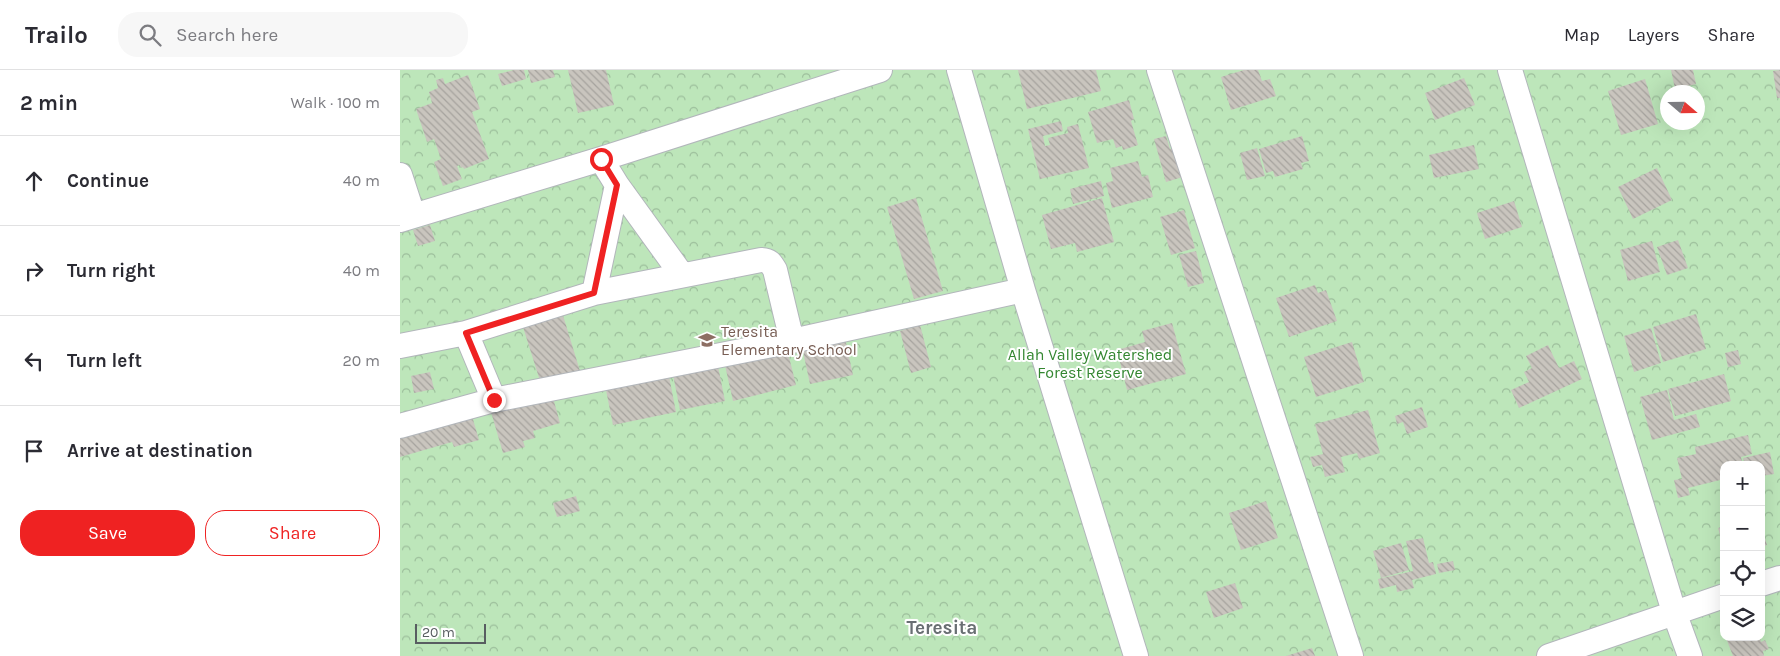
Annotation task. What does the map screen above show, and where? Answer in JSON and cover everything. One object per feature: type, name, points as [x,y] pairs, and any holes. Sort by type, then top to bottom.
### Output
[{"type":"street","points":[[400,175],[406,218],[601,159],[880,70]]},
{"type":"street","points":[[959,70],[1023,290],[1136,656]]},
{"type":"street","points":[[1159,70],[1351,656]]},
{"type":"street","points":[[1510,70],[1674,612],[1690,656]]},
{"type":"street","points":[[601,159],[617,185],[682,275]]},
{"type":"street","points":[[594,293],[617,185]]},
{"type":"street","points":[[400,346],[466,333],[594,293],[761,260],[767,260],[772,263],[775,270],[792,341]]},
{"type":"street","points":[[400,426],[494,400],[792,341],[1023,290]]},
{"type":"street","points":[[466,333],[494,400]]},
{"type":"street","points":[[1765,583],[1780,578]]},
{"type":"street","points":[[1549,656],[1720,597]]},
{"type":"green space","name":"Allah Valley Watershed Forest Reserve","points":[[400,70],[1780,70],[1780,656],[400,656]]},
{"type":"building","points":[[514,70],[524,70],[526,79],[502,86],[498,74]]},
{"type":"building","points":[[528,70],[553,70],[555,77],[531,83]]},
{"type":"building","points":[[568,70],[606,70],[614,105],[578,113]]},
{"type":"building","points":[[1018,70],[1096,70],[1101,91],[1027,109]]},
{"type":"building","points":[[1244,70],[1258,70],[1262,81],[1270,79],[1276,96],[1231,110],[1221,77]]},
{"type":"building","points":[[1671,70],[1693,70],[1696,84],[1674,85]]},
{"type":"building","points":[[1780,70],[1780,98],[1777,98],[1773,71]]},
{"type":"building","points":[[468,75],[480,109],[472,112],[489,159],[464,169],[460,165],[457,166],[462,179],[443,186],[434,162],[441,159],[434,139],[427,142],[416,109],[432,103],[429,92],[438,88],[436,80],[443,78],[445,84]]},
{"type":"building","points":[[1464,78],[1475,105],[1435,120],[1425,93]]},
{"type":"building","points":[[1645,79],[1658,124],[1621,135],[1608,91]]},
{"type":"building","points":[[1129,100],[1134,119],[1131,121],[1138,145],[1123,150],[1122,146],[1116,148],[1113,139],[1097,143],[1088,112]]},
{"type":"building","points":[[1061,121],[1063,131],[1043,136],[1045,146],[1050,145],[1048,138],[1068,133],[1067,127],[1078,124],[1089,168],[1040,179],[1028,129]]},
{"type":"building","points":[[1166,136],[1170,149],[1178,147],[1186,176],[1166,182],[1154,139]]},
{"type":"building","points":[[1302,136],[1309,161],[1301,163],[1303,169],[1275,177],[1273,171],[1266,173],[1259,149]]},
{"type":"building","points":[[1474,145],[1479,169],[1434,178],[1429,155]]},
{"type":"building","points":[[1257,148],[1265,176],[1247,180],[1240,153]]},
{"type":"building","points":[[1138,161],[1142,177],[1148,175],[1153,197],[1112,208],[1106,183],[1113,181],[1110,168]]},
{"type":"building","points":[[1657,168],[1672,200],[1633,219],[1618,187]]},
{"type":"building","points":[[1101,181],[1104,196],[1073,204],[1070,189]]},
{"type":"building","points":[[916,198],[943,291],[914,299],[887,207]]},
{"type":"building","points":[[1102,198],[1114,242],[1077,252],[1075,243],[1051,249],[1042,215]]},
{"type":"building","points":[[1514,201],[1522,227],[1485,239],[1477,213]]},
{"type":"building","points":[[1184,210],[1195,248],[1171,255],[1160,217]]},
{"type":"building","points":[[430,225],[435,241],[418,246],[413,230]]},
{"type":"building","points":[[1678,240],[1688,268],[1667,275],[1657,247]]},
{"type":"building","points":[[1652,241],[1660,272],[1628,281],[1620,250]]},
{"type":"building","points":[[1196,251],[1204,283],[1188,287],[1179,255]]},
{"type":"building","points":[[1315,285],[1318,293],[1326,290],[1337,321],[1289,337],[1276,298]]},
{"type":"building","points":[[562,312],[580,371],[541,384],[522,324]]},
{"type":"building","points":[[1696,314],[1706,349],[1663,362],[1653,327]]},
{"type":"building","points":[[1172,323],[1186,374],[1127,390],[1117,350],[1145,342],[1142,331]]},
{"type":"building","points":[[920,325],[931,367],[911,373],[900,331]]},
{"type":"building","points":[[1651,328],[1661,363],[1634,372],[1624,336]]},
{"type":"building","points":[[845,338],[853,375],[810,384],[802,347]]},
{"type":"building","points":[[1352,342],[1364,382],[1316,397],[1304,357]]},
{"type":"building","points":[[786,345],[796,385],[733,401],[724,361]]},
{"type":"building","points":[[1548,345],[1559,368],[1574,361],[1582,379],[1519,408],[1511,390],[1529,382],[1524,372],[1532,368],[1526,356]]},
{"type":"building","points":[[1738,350],[1741,364],[1728,367],[1725,353]]},
{"type":"building","points":[[718,366],[725,401],[680,410],[673,375]]},
{"type":"building","points":[[430,372],[434,389],[414,393],[411,376]]},
{"type":"building","points":[[1724,374],[1731,401],[1675,416],[1668,389]]},
{"type":"building","points":[[669,376],[676,412],[613,425],[606,390]]},
{"type":"building","points":[[1667,390],[1674,420],[1696,414],[1700,427],[1652,440],[1640,397]]},
{"type":"building","points":[[552,394],[560,423],[533,431],[535,438],[523,441],[525,447],[503,453],[491,412]]},
{"type":"building","points":[[1422,407],[1428,427],[1407,434],[1403,422],[1397,424],[1395,416]]},
{"type":"building","points":[[470,409],[479,440],[454,447],[452,442],[400,457],[400,429]]},
{"type":"building","points":[[1368,410],[1380,453],[1359,459],[1357,453],[1341,457],[1345,472],[1325,477],[1322,465],[1313,467],[1310,457],[1323,454],[1315,424]]},
{"type":"building","points":[[1748,435],[1752,454],[1741,457],[1742,461],[1720,461],[1720,480],[1688,488],[1690,495],[1678,498],[1674,480],[1682,479],[1677,458],[1696,454],[1695,447]]},
{"type":"building","points":[[1770,452],[1774,474],[1765,475],[1765,461],[1744,461],[1743,458]]},
{"type":"building","points":[[576,496],[580,511],[557,517],[553,503]]},
{"type":"building","points":[[1266,501],[1278,538],[1241,550],[1229,513]]},
{"type":"building","points":[[1423,538],[1429,563],[1433,562],[1436,574],[1412,580],[1414,588],[1397,592],[1396,585],[1380,589],[1378,579],[1413,571],[1406,541]]},
{"type":"building","points":[[1401,543],[1409,570],[1381,578],[1373,551]]},
{"type":"building","points":[[1453,561],[1455,570],[1439,573],[1437,564]]},
{"type":"building","points":[[1235,583],[1243,608],[1214,618],[1206,592]]},
{"type":"building","points":[[1765,640],[1769,649],[1763,651],[1764,656],[1733,656],[1727,641],[1761,642]]},
{"type":"building","points":[[1312,648],[1315,656],[1286,656]]},
{"type":"place","name":"Teresita Elementary School","points":[[707,340]]},
{"type":"district","name":"Teresita","points":[[942,628]]},
{"type":"route","points":[[494,400],[466,333],[594,293],[617,185],[601,159]]}]
